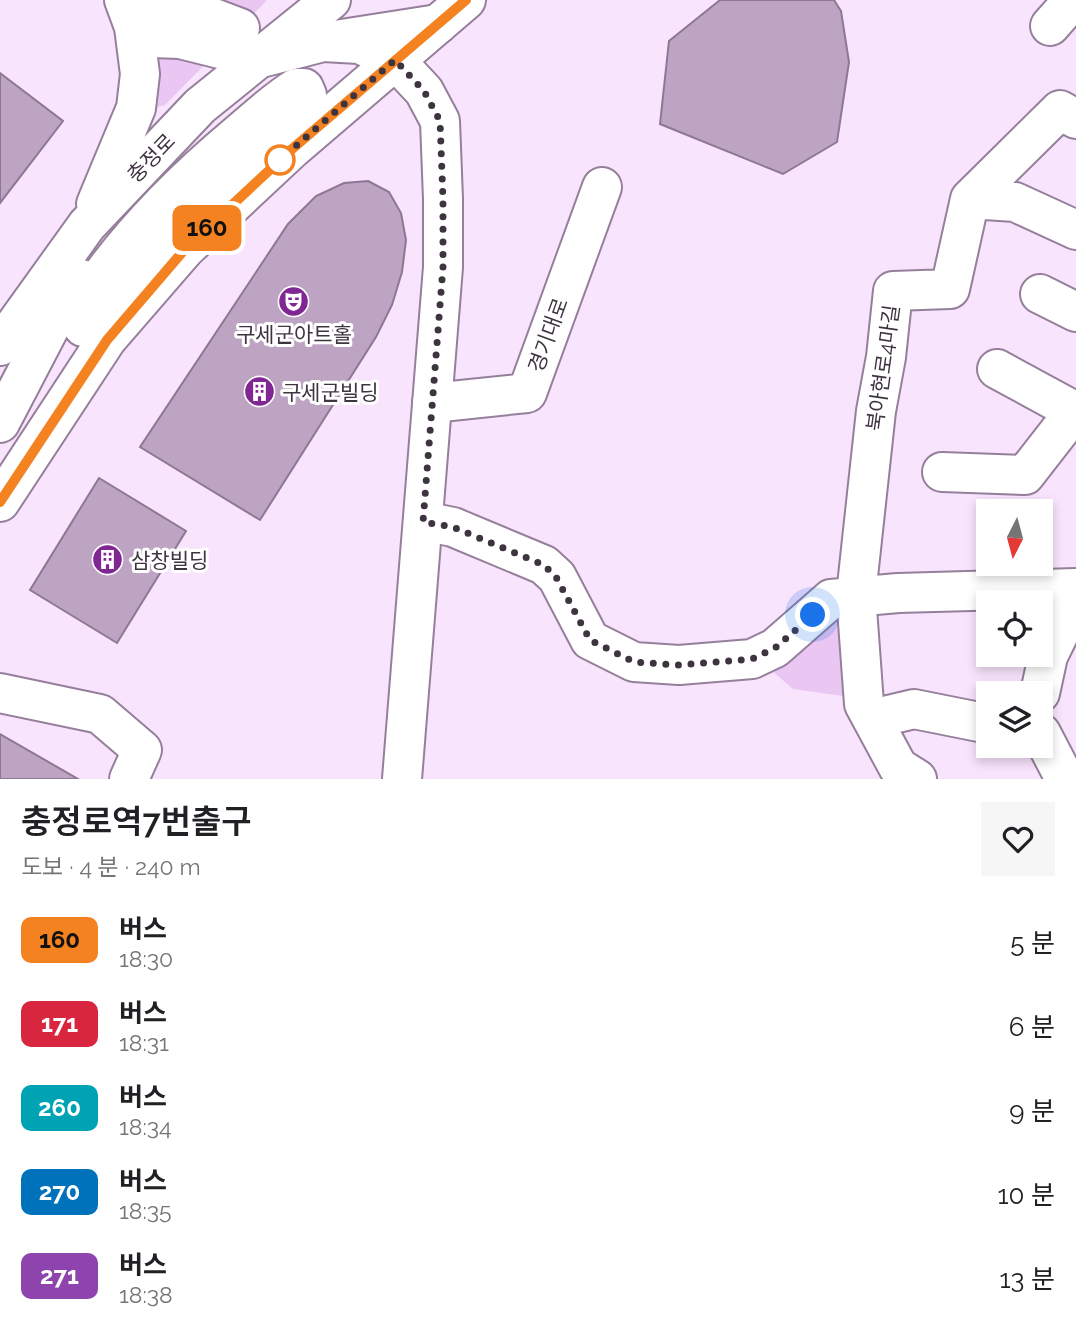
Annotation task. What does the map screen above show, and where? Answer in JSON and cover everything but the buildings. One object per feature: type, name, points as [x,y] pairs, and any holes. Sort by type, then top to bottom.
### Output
[{"type":"street","points":[[87,225],[136,107],[140,74],[134,27],[124,0]]},
{"type":"street","name":"충정로","points":[[0,345],[87,225],[200,106],[248,44],[331,0]]},
{"type":"street","points":[[0,424],[61,306],[86,271],[125,225],[221,129],[323,41],[343,0]]},
{"type":"street","points":[[323,41],[452,12]]},
{"type":"street","points":[[0,502],[107,340],[185,249],[292,149],[452,12]]},
{"type":"street","points":[[248,44],[323,41],[359,44],[395,60],[424,91],[440,121],[443,267],[402,779]]},
{"type":"street","points":[[296,88],[304,88],[307,100],[243,150],[174,214],[120,278],[88,326],[83,327],[79,321],[78,310],[129,240],[161,203],[284,96],[296,88]]},
{"type":"street","points":[[970,199],[1060,110],[1076,120]]},
{"type":"street","name":"경기대로","points":[[432,403],[527,393],[601,187]]},
{"type":"street","points":[[970,199],[1015,202],[1076,230]]},
{"type":"street","name":"북아현로4마길","points":[[917,779],[898,766],[880,766],[872,719],[864,704],[856,595],[876,411],[886,357],[893,291],[950,289],[970,199]]},
{"type":"street","points":[[1040,294],[1076,312]]},
{"type":"street","points":[[942,472],[1025,475],[1075,412],[997,369]]},
{"type":"street","points":[[423,522],[453,527],[544,565],[556,577],[590,640],[634,662],[678,665],[752,659],[775,648],[831,599],[856,595],[1034,587],[1076,588]]},
{"type":"street","points":[[1049,681],[1062,661],[1076,599]]},
{"type":"street","points":[[0,693],[100,714],[136,764]]},
{"type":"street","points":[[872,719],[914,709],[976,721]]},
{"type":"street","points":[[1053,756],[1065,779]]},
{"type":"shaded area","points":[[142,0],[267,0],[240,28]]},
{"type":"shaded area","points":[[220,49],[165,105],[154,108],[152,51]]},
{"type":"shaded area","points":[[838,603],[848,688],[843,696],[793,689],[763,663]]},
{"type":"bus line","name":"160","points":[[0,502],[107,340],[185,249],[292,149],[466,0]]},
{"type":"place","name":"구세군아트홀","points":[[294,302]]},
{"type":"place","name":"구세군빌딩","points":[[259,392]]},
{"type":"place","name":"삼창빌딩","points":[[108,560]]},
{"type":"route","points":[[280,160],[274,165],[395,60],[424,91],[440,121],[443,267],[423,522],[453,527],[544,565],[556,577],[590,640],[634,662],[678,665],[752,659],[775,648],[813,615]]}]
